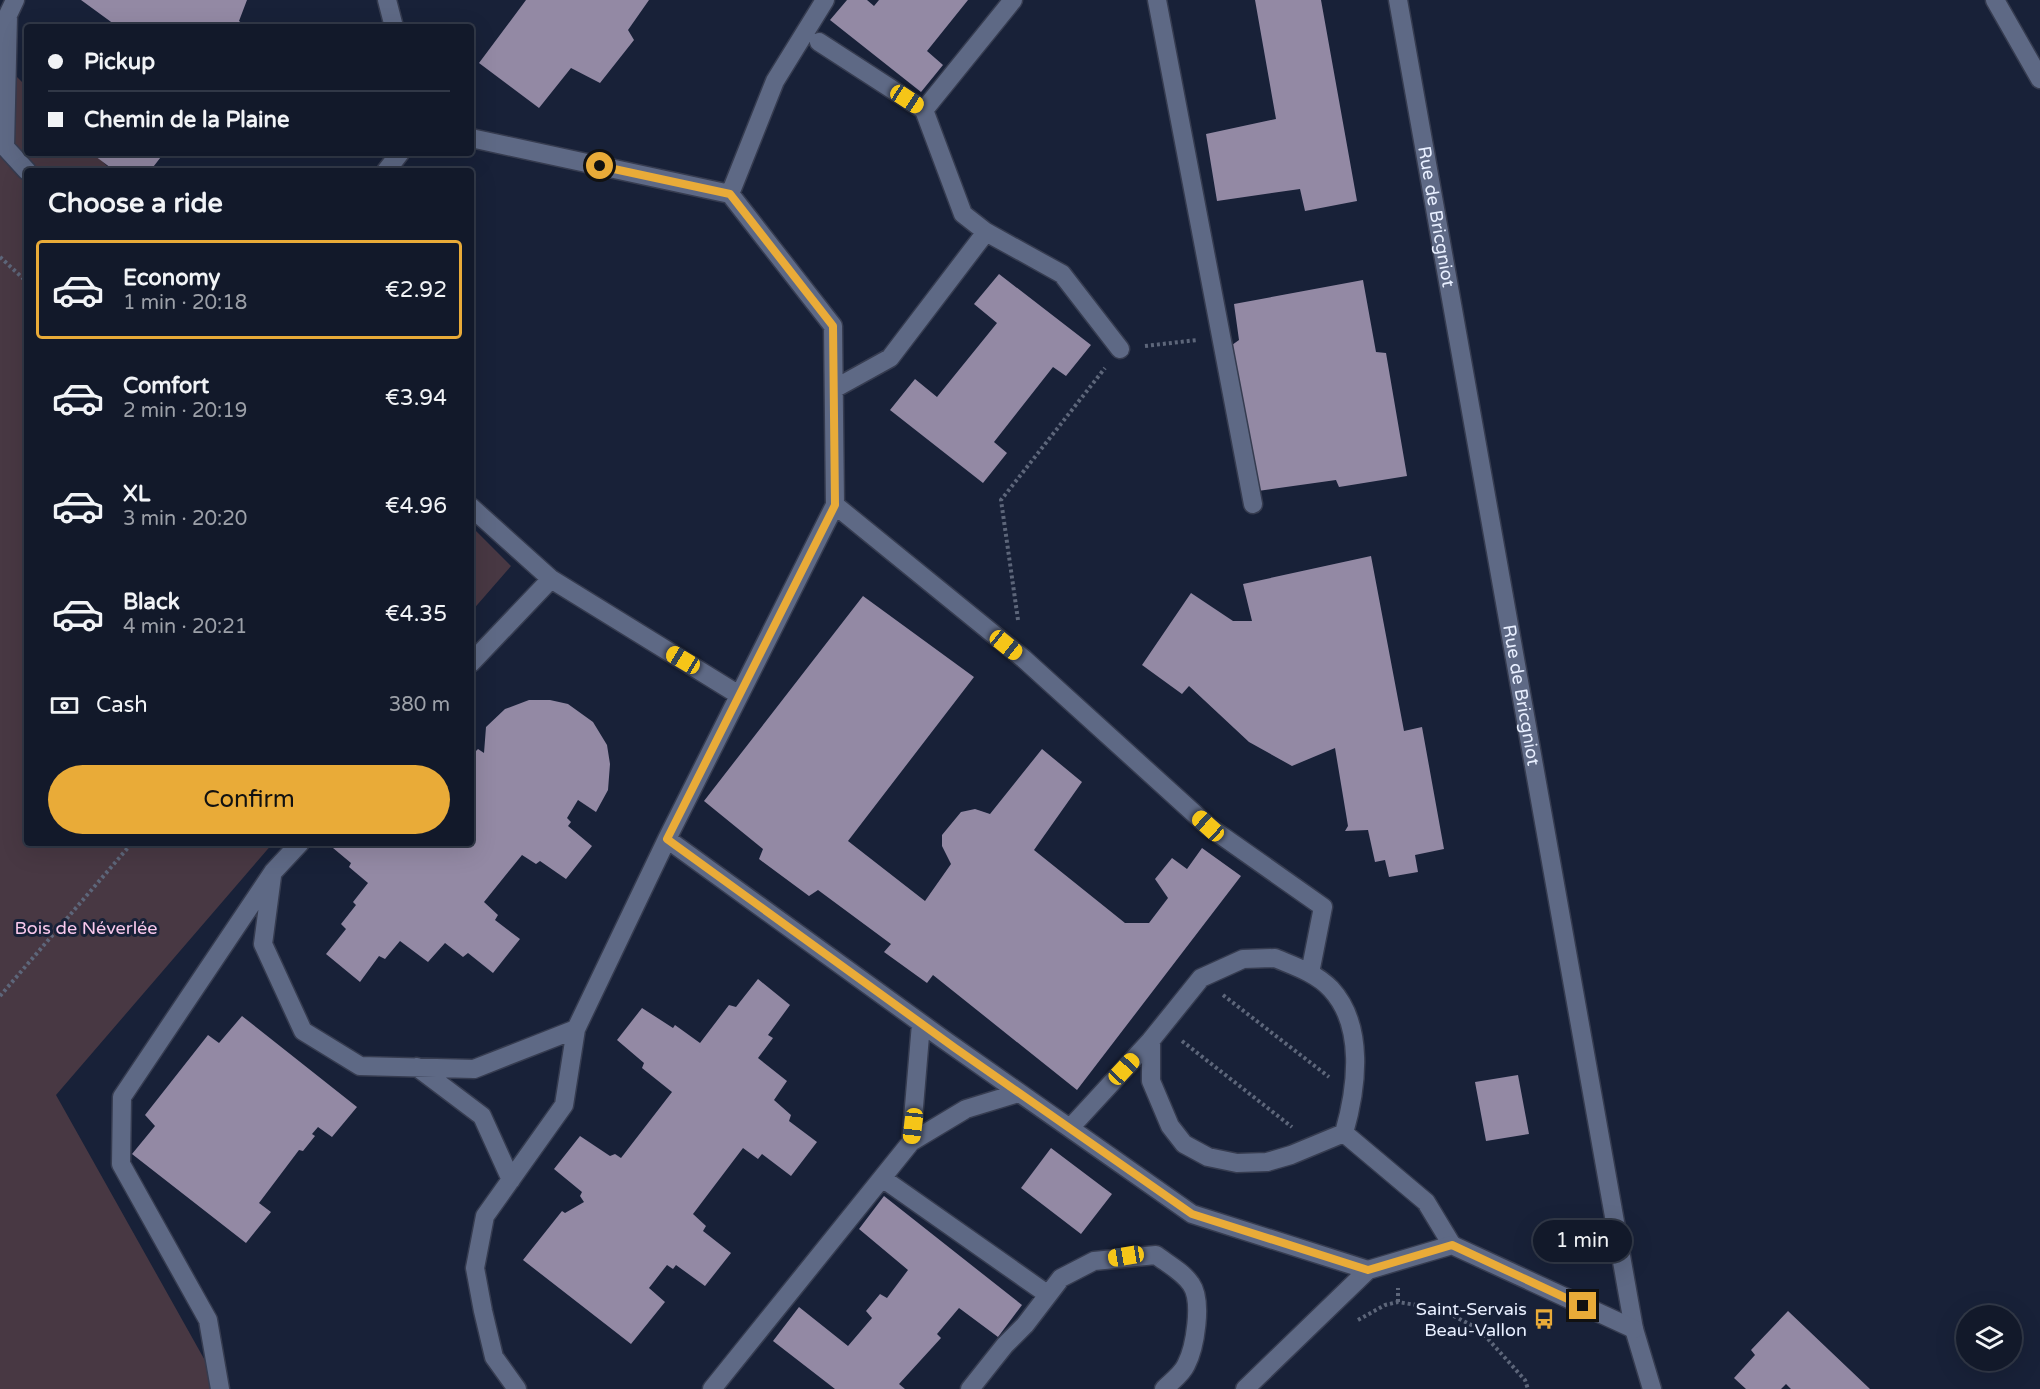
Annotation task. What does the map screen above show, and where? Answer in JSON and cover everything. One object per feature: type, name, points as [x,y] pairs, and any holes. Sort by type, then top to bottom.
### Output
[{"type":"street","points":[[15,0],[8,15],[5,147],[24,168]]},
{"type":"street","points":[[387,0],[393,24]]},
{"type":"street","points":[[730,194],[775,81],[825,0]]},
{"type":"street","points":[[924,110],[1013,0]]},
{"type":"street","points":[[1157,0],[1253,504]]},
{"type":"street","name":"Rue de Bricgniot","points":[[1398,0],[1634,1329],[1652,1389]]},
{"type":"street","points":[[1995,0],[2040,79]]},
{"type":"street","points":[[819,42],[924,110],[963,214],[986,232],[1062,274],[1120,349]]},
{"type":"street","points":[[474,139],[730,194],[833,326],[835,505],[667,839],[576,1029],[564,1105],[485,1216],[475,1268],[494,1357],[517,1389]]},
{"type":"street","points":[[388,168],[398,156]]},
{"type":"street","points":[[834,388],[890,358],[986,232]]},
{"type":"street","points":[[835,505],[1024,659],[1208,826],[1323,908],[1310,973]]},
{"type":"street","points":[[474,510],[551,579],[740,695]]},
{"type":"street","points":[[474,660],[551,579]]},
{"type":"street","points":[[667,839],[921,1024],[1192,1214],[1368,1270]]},
{"type":"street","points":[[220,1389],[208,1320],[121,1164],[122,1097],[273,872],[297,846]]},
{"type":"street","points":[[273,872],[263,945],[303,1031],[360,1066],[474,1069],[576,1029]]},
{"type":"street","points":[[1070,1128],[1151,1040],[1201,978],[1243,958],[1275,958],[1310,973],[1330,988],[1349,1013],[1356,1070],[1344,1133]]},
{"type":"street","points":[[911,1142],[921,1024]]},
{"type":"street","points":[[1151,1040],[1151,1081],[1170,1126],[1184,1144],[1208,1156],[1237,1163],[1267,1162],[1344,1133]]},
{"type":"street","points":[[417,1067],[482,1116],[511,1179]]},
{"type":"street","points":[[712,1389],[911,1142],[966,1109],[1018,1093]]},
{"type":"street","points":[[1344,1133],[1426,1202],[1452,1245],[1634,1329]]},
{"type":"street","points":[[882,1178],[1047,1294]]},
{"type":"street","points":[[1245,1389],[1368,1270],[1452,1245]]},
{"type":"street","points":[[970,1389],[1005,1345],[1025,1325],[1061,1278],[1094,1261],[1126,1256],[1156,1255],[1183,1275],[1193,1286],[1197,1302],[1197,1317],[1186,1366],[1164,1389]]},
{"type":"path","points":[[0,257],[24,279]]},
{"type":"path","points":[[1024,659],[1001,500],[1120,349],[1222,337]]},
{"type":"path","points":[[0,996],[129,846]]},
{"type":"path","points":[[1201,978],[1353,1095]]},
{"type":"path","points":[[1163,1025],[1315,1145]]},
{"type":"path","points":[[1348,1325],[1385,1305],[1398,1302],[1440,1309],[1479,1329],[1525,1380],[1528,1389]]},
{"type":"green space","name":"Bois de Néverlée","points":[[0,60],[24,84],[24,156],[97,156],[109,168],[24,168],[24,846],[270,846],[56,1095],[221,1389],[0,1389]]},
{"type":"green space","points":[[474,529],[511,566],[474,609]]},
{"type":"building","points":[[81,0],[247,0],[239,21],[243,24],[114,24]]},
{"type":"building","points":[[526,0],[649,0],[628,30],[634,40],[600,83],[571,68],[539,108],[479,63]]},
{"type":"building","points":[[847,0],[867,0],[874,6],[879,0],[968,0],[927,51],[943,65],[921,92],[830,20]]},
{"type":"building","points":[[1255,0],[1321,0],[1357,201],[1305,211],[1300,189],[1217,201],[1206,134],[1276,119]]},
{"type":"building","points":[[95,156],[162,156],[152,168],[111,168]]},
{"type":"building","points":[[999,274],[1091,345],[1066,376],[1053,367],[994,442],[1007,453],[983,483],[890,410],[915,379],[937,397],[997,323],[974,304]]},
{"type":"building","points":[[1363,280],[1376,352],[1386,353],[1407,476],[1339,487],[1336,480],[1258,491],[1232,345],[1239,340],[1234,304]]},
{"type":"building","points":[[1371,556],[1404,731],[1422,727],[1444,849],[1415,855],[1418,872],[1389,877],[1385,860],[1375,862],[1368,830],[1345,831],[1348,826],[1335,748],[1292,766],[1249,742],[1189,686],[1182,694],[1142,665],[1191,593],[1233,621],[1252,621],[1243,584]]},
{"type":"building","points":[[863,596],[974,677],[848,841],[925,901],[951,864],[942,846],[942,835],[961,812],[975,809],[990,814],[1042,749],[1082,782],[1034,850],[1125,923],[1149,923],[1168,898],[1155,879],[1172,858],[1187,869],[1202,848],[1241,876],[1077,1090],[933,975],[927,983],[884,952],[891,944],[818,890],[809,896],[759,859],[763,849],[704,801]]},
{"type":"building","points":[[529,700],[550,700],[568,704],[593,722],[607,745],[610,764],[608,790],[596,812],[578,800],[567,818],[571,822],[568,826],[592,846],[566,879],[540,861],[536,864],[522,855],[484,902],[498,915],[495,920],[520,939],[493,973],[468,953],[463,957],[445,943],[428,962],[400,941],[385,959],[379,956],[360,982],[326,954],[346,929],[341,924],[356,905],[353,902],[368,883],[349,867],[351,863],[331,846],[474,846],[474,753],[478,749],[484,753],[486,727],[505,709]]},
{"type":"building","points":[[758,979],[790,1005],[768,1035],[773,1038],[758,1058],[787,1081],[774,1100],[791,1115],[789,1121],[817,1142],[791,1176],[762,1154],[758,1159],[743,1148],[693,1214],[706,1226],[703,1231],[731,1253],[705,1286],[676,1265],[673,1269],[667,1265],[649,1288],[665,1302],[631,1344],[523,1260],[562,1211],[565,1213],[584,1202],[580,1196],[582,1192],[554,1169],[580,1136],[610,1156],[615,1154],[621,1158],[672,1092],[642,1068],[644,1063],[617,1040],[642,1008],[673,1028],[675,1025],[700,1043],[729,1005],[736,1007]]},
{"type":"building","points":[[242,1016],[357,1107],[332,1137],[318,1127],[312,1134],[315,1136],[303,1151],[299,1150],[259,1203],[271,1212],[246,1243],[132,1154],[155,1126],[145,1115],[208,1035],[219,1043]]},
{"type":"building","points":[[1518,1075],[1529,1134],[1486,1141],[1475,1082]]},
{"type":"building","points":[[1051,1148],[1112,1194],[1081,1234],[1021,1188]]},
{"type":"building","points":[[884,1196],[1022,1305],[998,1337],[959,1308],[937,1334],[941,1338],[899,1384],[905,1389],[835,1389],[773,1341],[799,1307],[848,1346],[872,1318],[866,1311],[880,1294],[887,1298],[908,1270],[859,1229]]},
{"type":"building","points":[[1788,1311],[1870,1389],[1791,1389],[1786,1384],[1781,1389],[1746,1389],[1734,1378],[1755,1355],[1751,1350]]},
{"type":"place","name":"Saint-Servais Beau-Vallon","points":[[1544,1319]]},
{"type":"route","points":[[600,166],[730,194],[833,326],[835,505],[667,839],[955,1048],[1192,1214],[1368,1270],[1452,1245],[1583,1306]]}]
